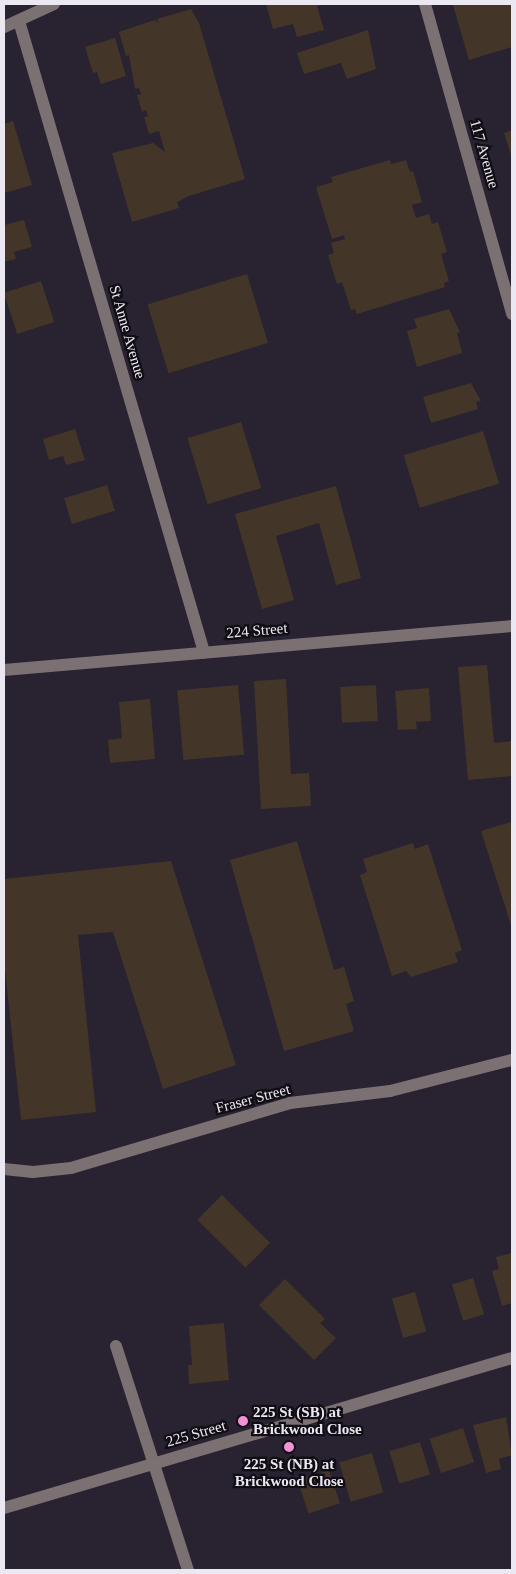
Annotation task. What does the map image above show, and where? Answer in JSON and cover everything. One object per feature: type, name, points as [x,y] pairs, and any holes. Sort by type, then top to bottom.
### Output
[{"type":"street","points":[[4,27],[54,4]]},
{"type":"street","name":"117 Avenue","points":[[425,4],[512,314]]},
{"type":"street","name":"St Anne Avenue","points":[[19,21],[204,652]]},
{"type":"street","name":"224 Street","points":[[4,670],[512,626]]},
{"type":"street","name":"Fraser Street","points":[[4,1169],[33,1172],[72,1168],[290,1103],[390,1091],[512,1060]]},
{"type":"street","points":[[116,1346],[152,1464],[188,1570]]},
{"type":"street","name":"225 Street","points":[[4,1508],[512,1358]]},
{"type":"building","points":[[266,4],[323,4],[317,6],[324,30],[297,37],[293,24],[273,29]]},
{"type":"building","points":[[512,4],[512,47],[469,60],[453,5]]},
{"type":"building","points":[[191,9],[199,23],[245,179],[189,196],[177,202],[179,208],[132,222],[112,153],[153,143],[165,152],[159,131],[149,134],[144,117],[148,116],[146,110],[142,112],[137,95],[141,94],[139,88],[135,89],[129,55],[126,56],[119,32],[155,20],[159,23],[157,19]]},
{"type":"building","points":[[368,30],[376,69],[347,79],[341,63],[304,74],[297,53]]},
{"type":"building","points":[[115,38],[126,76],[101,84],[97,72],[93,73],[85,47]]},
{"type":"building","points":[[13,121],[32,185],[4,193],[4,124]]},
{"type":"building","points":[[512,130],[512,158],[504,133]]},
{"type":"building","points":[[390,160],[391,164],[406,160],[410,172],[413,171],[422,202],[412,205],[416,218],[429,214],[432,224],[438,222],[447,252],[441,254],[449,281],[444,283],[445,287],[357,314],[355,309],[351,310],[342,282],[337,284],[328,255],[334,253],[331,243],[345,239],[344,235],[332,239],[316,187],[333,182],[331,177]]},
{"type":"building","points":[[24,220],[32,247],[14,252],[16,259],[4,262],[4,225]]},
{"type":"building","points":[[247,274],[268,343],[169,373],[148,304]]},
{"type":"building","points":[[41,281],[54,322],[17,334],[4,293]]},
{"type":"building","points":[[449,309],[460,332],[457,333],[462,353],[417,367],[407,331],[417,328],[414,319]]},
{"type":"building","points":[[471,383],[481,401],[476,402],[478,409],[431,423],[423,397]]},
{"type":"building","points":[[241,422],[261,488],[208,504],[187,438]]},
{"type":"building","points":[[75,429],[85,460],[66,465],[63,456],[49,460],[43,439]]},
{"type":"building","points":[[483,431],[499,484],[420,508],[404,455]]},
{"type":"building","points":[[107,485],[115,511],[72,524],[64,498]]},
{"type":"building","points":[[336,486],[361,578],[336,585],[319,523],[276,536],[294,600],[262,609],[235,514]]},
{"type":"building","points":[[487,665],[494,743],[512,741],[512,776],[468,780],[458,667]]},
{"type":"building","points":[[286,679],[291,774],[309,773],[311,806],[261,809],[254,681]]},
{"type":"building","points":[[238,685],[244,755],[183,760],[177,690]]},
{"type":"building","points":[[376,685],[378,721],[342,723],[340,687]]},
{"type":"building","points":[[429,688],[431,721],[416,722],[417,729],[398,730],[395,691]]},
{"type":"building","points":[[150,699],[155,759],[110,763],[108,740],[122,738],[119,702]]},
{"type":"building","points":[[511,822],[512,827],[512,928],[481,831]]},
{"type":"building","points":[[297,841],[334,970],[344,967],[354,1001],[346,1004],[354,1031],[284,1051],[230,860]]},
{"type":"building","points":[[413,843],[415,849],[428,844],[462,950],[455,953],[458,962],[411,977],[406,971],[392,976],[360,875],[367,872],[363,859]]},
{"type":"building","points":[[171,861],[236,1065],[163,1089],[113,932],[78,935],[96,1112],[21,1120],[4,960],[4,879]]},
{"type":"building","points":[[222,1195],[270,1243],[245,1268],[197,1220]]},
{"type":"building","points":[[512,1253],[512,1303],[502,1306],[492,1271],[499,1269],[496,1257]]},
{"type":"building","points":[[473,1278],[484,1314],[463,1321],[452,1284]]},
{"type":"building","points":[[285,1279],[325,1319],[320,1323],[336,1338],[314,1360],[259,1305]]},
{"type":"building","points":[[415,1292],[426,1331],[403,1338],[392,1299]]},
{"type":"building","points":[[224,1323],[229,1380],[189,1384],[188,1365],[192,1365],[189,1326]]},
{"type":"building","points":[[506,1417],[512,1455],[499,1459],[501,1469],[486,1473],[473,1425]]},
{"type":"building","points":[[463,1428],[474,1462],[441,1473],[430,1439]]},
{"type":"building","points":[[420,1442],[430,1475],[399,1484],[389,1451]]},
{"type":"building","points":[[372,1453],[383,1492],[351,1502],[339,1462]]},
{"type":"building","points":[[329,1470],[340,1503],[308,1513],[298,1480]]},
{"type":"place","name":"225 St (SB) at Brickwood Close","points":[[243,1421]]},
{"type":"place","name":"225 St (NB) at Brickwood Close","points":[[289,1447]]}]
